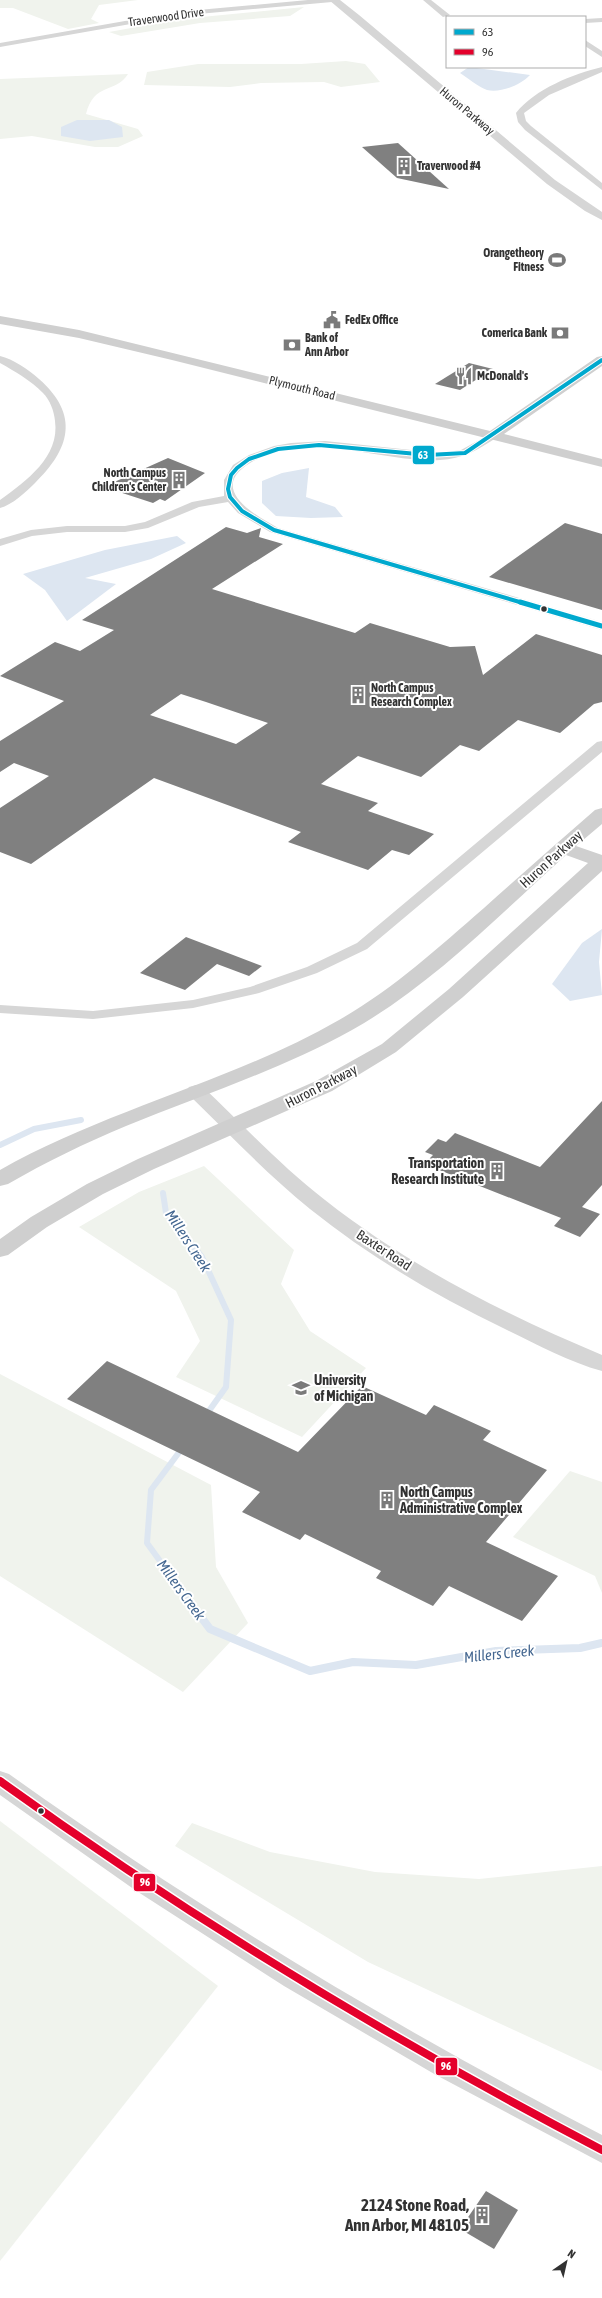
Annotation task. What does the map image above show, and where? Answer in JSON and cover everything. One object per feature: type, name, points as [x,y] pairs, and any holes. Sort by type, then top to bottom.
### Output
[{"type":"main road","name":"Plymouth Road","points":[[0,320],[79,334],[602,463]]},
{"type":"main road","points":[[492,436],[602,360]]},
{"type":"main road","name":"Huron Parkway","points":[[0,1179],[69,1142],[105,1126],[289,1054],[367,1012],[422,973],[602,814]]},
{"type":"main road","points":[[563,848],[602,861]]},
{"type":"main road","name":"Huron Parkway","points":[[0,1250],[39,1222],[95,1189],[146,1164],[234,1127],[324,1086],[389,1048],[456,994],[602,861]]},
{"type":"street","name":"Traverwood Drive","points":[[0,45],[176,14],[334,0]]},
{"type":"street","name":"Huron Parkway","points":[[334,0],[398,51],[561,191],[602,217]]},
{"type":"street","points":[[427,0],[446,15]]},
{"type":"street","points":[[586,21],[602,20]]},
{"type":"street","points":[[7,36],[20,41]]},
{"type":"street","points":[[586,43],[602,56]]},
{"type":"street","points":[[602,69],[583,75],[526,106],[520,113],[522,122],[528,128],[602,187]]},
{"type":"street","points":[[0,359],[21,369],[41,385],[59,408],[63,423],[62,438],[47,466],[23,490],[0,505]]},
{"type":"street","points":[[492,436],[465,453],[445,456],[331,444],[303,444],[274,448],[249,459],[232,471],[228,485],[231,498],[240,510],[274,530],[602,626]]},
{"type":"street","points":[[0,543],[31,533],[67,530],[125,529],[148,525],[196,504],[231,498]]},
{"type":"street","points":[[0,1009],[93,1015],[193,1004],[254,990],[312,970],[362,946],[602,745]]},
{"type":"street","name":"Baxter Road","points":[[196,1091],[318,1205],[373,1244],[465,1300],[534,1334],[602,1364]]},
{"type":"street","points":[[0,1781],[127,1872],[250,1951],[446,2067],[602,2150]]},
{"type":"shaded area","points":[[0,0],[138,0],[99,5],[91,19],[99,23],[68,29],[13,8],[0,8]]},
{"type":"shaded area","points":[[304,7],[290,16],[200,23],[121,36],[109,32],[181,19]]},
{"type":"shaded area","points":[[346,61],[365,64],[380,82],[341,87],[324,82],[261,83],[230,87],[144,85],[147,72],[198,64],[301,64]]},
{"type":"shaded area","points":[[468,68],[477,68],[530,75],[516,85],[492,91],[484,89],[460,73]]},
{"type":"shaded area","points":[[128,74],[123,80],[94,97],[86,114],[138,129],[143,136],[118,147],[95,147],[32,136],[0,139],[0,79]]},
{"type":"shaded area","points":[[77,120],[109,120],[122,127],[123,137],[90,141],[61,136],[61,127]]},
{"type":"shaded area","points":[[309,468],[306,497],[335,507],[343,517],[311,518],[276,516],[262,503],[262,481],[282,473]]},
{"type":"shaded area","points":[[177,536],[186,543],[151,559],[85,578],[116,584],[67,621],[45,590],[23,574],[105,550]]},
{"type":"shaded area","points":[[602,929],[599,962],[602,995],[570,1001],[552,984],[582,943]]},
{"type":"shaded area","points":[[204,1166],[294,1250],[281,1284],[310,1331],[366,1368],[302,1437],[176,1377],[200,1341],[176,1291],[79,1227],[139,1192]]},
{"type":"shaded area","points":[[0,1374],[211,1485],[216,1567],[248,1623],[183,1692],[0,1576]]},
{"type":"shaded area","points":[[570,1471],[602,1482],[602,1593],[595,1576],[513,1537]]},
{"type":"shaded area","points":[[0,1821],[218,1986],[0,2261]]},
{"type":"shaded area","points":[[192,1823],[270,1852],[375,1872],[479,1879],[602,1866],[602,2071],[368,1962],[175,1846]]},
{"type":"building","name":"Traverwood #4","points":[[398,143],[449,189],[397,178],[362,147]]},
{"type":"building","name":"McDonald's","points":[[469,363],[493,369],[460,390],[435,384]]},
{"type":"building","name":"North Campus Children's Center","points":[[168,458],[205,473],[165,501],[160,499],[153,503],[107,488],[115,484],[112,483]]},
{"type":"building","points":[[565,523],[602,534],[602,610],[489,577]]},
{"type":"building","name":"North Campus Research Complex","points":[[226,527],[247,533],[261,528],[259,537],[283,544],[212,589],[355,633],[370,623],[450,647],[475,646],[483,675],[536,634],[602,655],[602,702],[594,704],[560,733],[518,720],[479,751],[460,745],[421,777],[358,756],[321,784],[378,803],[368,811],[434,834],[409,855],[392,850],[368,870],[288,842],[301,832],[154,778],[31,864],[0,852],[0,808],[49,776],[14,763],[0,772],[0,741],[64,701],[0,676],[55,642],[80,651],[114,630],[82,620]],"holes":[[[181,694],[268,723],[236,744],[150,715]]]},
{"type":"building","points":[[186,937],[262,966],[249,976],[217,964],[185,990],[140,973]]},
{"type":"building","name":"Transportation Research Institute","points":[[602,1101],[602,1185],[582,1207],[600,1214],[580,1237],[554,1226],[561,1218],[424,1164],[433,1155],[425,1152],[438,1139],[446,1142],[455,1133],[540,1167]]},
{"type":"building","name":"North Campus Administrative Complex","points":[[107,1361],[298,1452],[362,1386],[426,1415],[434,1405],[491,1431],[483,1440],[547,1470],[486,1542],[558,1576],[522,1621],[449,1586],[433,1606],[376,1578],[381,1571],[305,1534],[300,1540],[242,1512],[260,1492],[67,1399]]},
{"type":"building","points":[[486,2191],[518,2210],[494,2249],[460,2229]]},
{"type":"waterway","name":"Millers Creek","points":[[0,1145],[34,1129],[81,1120]]},
{"type":"waterway","name":"Millers Creek","points":[[163,1193],[166,1213],[202,1257],[231,1320],[226,1387],[206,1415]]},
{"type":"waterway","name":"Millers Creek","points":[[181,1590],[147,1543],[151,1490],[183,1447]]},
{"type":"waterway","name":"Millers Creek","points":[[180,1589],[210,1629],[310,1671],[353,1662],[416,1665],[496,1651],[580,1648],[602,1643]]},
{"type":"transit line","name":"63","points":[[602,360],[465,453],[438,456],[340,446],[299,445],[258,455],[244,462],[233,471],[229,480],[228,489],[230,497],[235,505],[250,517],[274,530],[602,626]]},
{"type":"transit line","name":"96","points":[[0,1781],[145,1883],[294,1978],[369,2023],[524,2109],[602,2150]]},
{"type":"place","name":"Traverwood #4","points":[[404,166]]},
{"type":"place","name":"Orangetheory Fitness","points":[[557,260]]},
{"type":"place","name":"FedEx Office","points":[[332,320]]},
{"type":"place","name":"Comerica Bank","points":[[560,333]]},
{"type":"place","name":"Bank of Ann Arbor","points":[[292,345]]},
{"type":"place","name":"McDonald's","points":[[464,376]]},
{"type":"place","name":"North Campus Children's Center","points":[[179,480]]},
{"type":"place","name":"North Campus Research Complex","points":[[358,695]]},
{"type":"place","name":"Transportation Research Institute","points":[[497,1171]]},
{"type":"place","name":"University of Michigan","points":[[301,1388]]},
{"type":"place","name":"North Campus Administrative Complex","points":[[387,1500]]},
{"type":"place","name":"2124 Stone Road, Ann Arbor, MI 48105","points":[[482,2215]]}]
